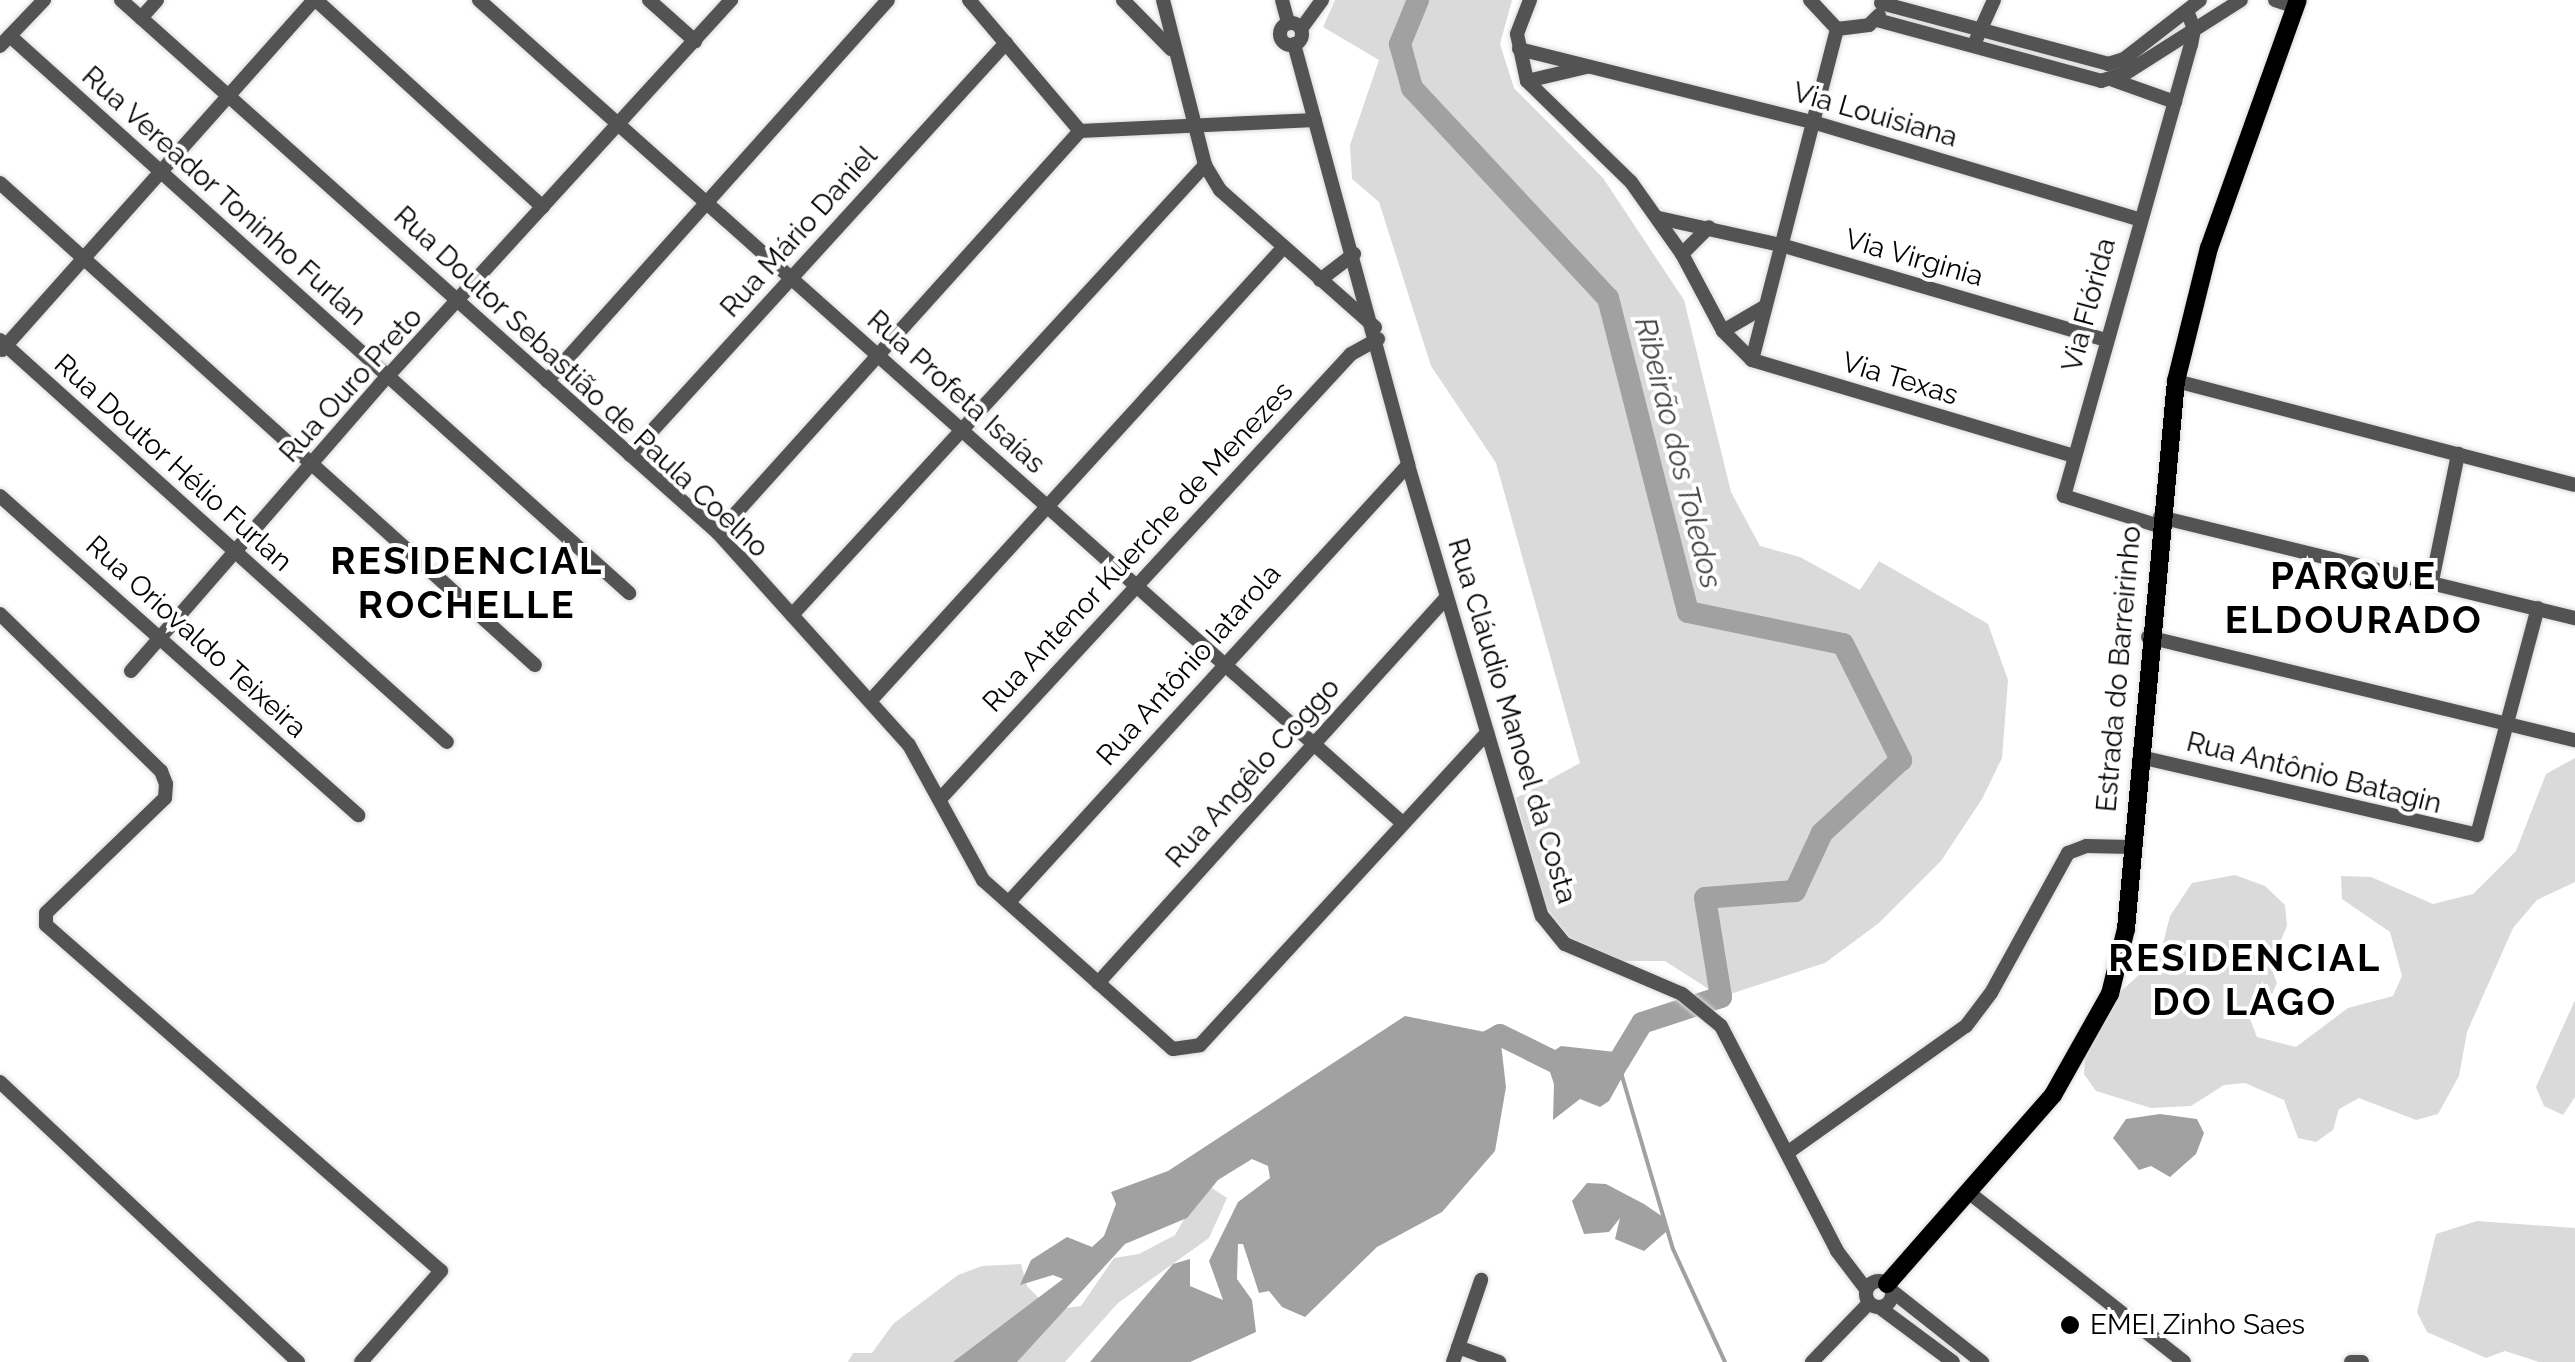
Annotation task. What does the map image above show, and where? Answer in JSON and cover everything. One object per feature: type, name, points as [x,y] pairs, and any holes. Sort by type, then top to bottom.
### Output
[{"type":"main road","name":"Estrada do Barreirinho","points":[[1889,1288],[1967,1191],[2045,1106],[2096,1028],[2126,929],[2148,638],[2176,382],[2209,248],[2297,4]]},
{"type":"street","points":[[5,41],[44,0]]},
{"type":"street","name":"Rua Doutor Sebastião de Paula Coelho","points":[[121,0],[718,533],[909,745],[941,798],[966,856],[1009,902],[1173,1049],[1200,1046],[1400,821]]},
{"type":"street","points":[[141,18],[157,0]]},
{"type":"street","points":[[2,346],[315,0],[543,208]]},
{"type":"street","name":"Rua Profeta Isaías","points":[[479,0],[1400,821]]},
{"type":"street","points":[[649,0],[695,40]]},
{"type":"street","name":"Rua Ouro Preto","points":[[131,671],[386,378],[460,303],[731,0]]},
{"type":"street","points":[[547,381],[888,0]]},
{"type":"street","points":[[968,0],[1080,130]]},
{"type":"street","points":[[1123,0],[1161,28],[1174,51],[1205,165],[1220,190],[1377,333]]},
{"type":"street","points":[[1161,28],[1162,0]]},
{"type":"street","points":[[1282,0],[1294,25],[1321,0]]},
{"type":"street","points":[[1527,82],[1519,49],[1530,0]]},
{"type":"street","points":[[1976,39],[1994,0]]},
{"type":"street","points":[[1837,30],[1877,20],[2108,64],[2200,0]]},
{"type":"street","points":[[2113,80],[2241,0]]},
{"type":"street","points":[[2274,0],[2297,4]]},
{"type":"street","points":[[1806,1],[1837,30]]},
{"type":"street","points":[[1877,20],[1880,2],[1976,39],[2175,102]]},
{"type":"street","points":[[2187,11],[2194,29]]},
{"type":"street","name":"Rua Cláudio Manoel da Costa","points":[[1294,25],[1280,36],[1294,44],[1377,333],[1408,465],[1542,916],[1565,944],[1682,994],[1721,1026],[1838,1252],[1872,1300],[1953,1362]]},
{"type":"street","points":[[2165,28],[2184,62]]},
{"type":"street","name":"Via Flórida","points":[[2160,522],[2128,518],[2064,496],[2194,29]]},
{"type":"street","points":[[1752,360],[1837,30]]},
{"type":"street","name":"Rua Vereador Toninho Furlan","points":[[5,41],[158,170],[629,593]]},
{"type":"street","name":"Rua Mário Daniel","points":[[630,455],[1006,43]]},
{"type":"street","name":"Via Louisiana","points":[[1519,49],[1816,123],[2138,219]]},
{"type":"street","name":"Via Louisiana","points":[[1527,82],[1596,66]]},
{"type":"street","name":"Via Texas","points":[[1527,82],[1632,182],[1682,254],[1723,331],[1752,360],[2074,456]]},
{"type":"street","points":[[718,533],[1080,130],[1315,120]]},
{"type":"street","points":[[792,616],[1205,165]]},
{"type":"street","points":[[0,183],[535,665]]},
{"type":"street","name":"Via Virginia","points":[[1659,218],[1782,246],[2105,340]]},
{"type":"street","points":[[1682,254],[1709,227]]},
{"type":"street","points":[[871,700],[1282,249]]},
{"type":"street","points":[[1320,280],[1354,254]]},
{"type":"street","points":[[1723,331],[1764,307]]},
{"type":"street","name":"Rua Antenor Kuerche de Menezes","points":[[941,798],[1351,354],[1377,333]]},
{"type":"street","name":"Rua Doutor Hélio Furlan","points":[[2,346],[447,742]]},
{"type":"street","points":[[2176,382],[2575,485]]},
{"type":"street","points":[[2432,582],[2458,454]]},
{"type":"street","name":"Rua Antônio Iatarola","points":[[1009,902],[1408,465]]},
{"type":"street","name":"Rua Oriovaldo Teixeira","points":[[0,496],[358,815]]},
{"type":"street","points":[[2160,522],[2575,618]]},
{"type":"street","name":"Rua Angêlo Coggo","points":[[1098,983],[1446,598]]},
{"type":"street","points":[[2510,724],[2538,608]]},
{"type":"street","points":[[0,614],[161,771],[166,784],[165,798],[46,914],[46,925],[442,1271],[362,1362]]},
{"type":"street","points":[[2148,638],[2575,740]]},
{"type":"street","name":"Rua Antônio Batagin","points":[[2140,756],[2477,835],[2510,724]]},
{"type":"street","points":[[1400,821],[1488,733]]},
{"type":"street","points":[[1787,1153],[1966,1026],[1991,993],[2068,852],[2086,846],[2130,847]]},
{"type":"street","points":[[0,1082],[298,1362]]},
{"type":"street","points":[[1967,1191],[2184,1362]]},
{"type":"street","points":[[1481,1280],[1455,1355],[1499,1362]]},
{"type":"street","points":[[1872,1300],[1875,1281],[1982,1362]]},
{"type":"street","points":[[1812,1362],[1872,1300],[1889,1288]]},
{"type":"street","points":[[2351,1362],[2362,1362]]},
{"type":"shaded area","points":[[1335,0],[1512,0],[1500,44],[1514,88],[1603,178],[1684,300],[1731,492],[1760,546],[1800,557],[1860,590],[1879,561],[1988,624],[2008,680],[2002,758],[1982,799],[1941,861],[1879,923],[1825,963],[1721,997],[1665,961],[1622,961],[1569,937],[1546,907],[1516,798],[1580,763],[1496,463],[1431,366],[1379,202],[1352,179],[1350,145],[1379,60],[1323,27]]},
{"type":"shaded area","points":[[2575,758],[2575,882],[2537,900],[2513,928],[2467,1032],[2459,1076],[2438,1114],[2416,1120],[2359,1098],[2339,1109],[2333,1130],[2316,1142],[2298,1138],[2284,1100],[2245,1083],[2224,1085],[2191,1106],[2151,1108],[2096,1091],[2084,1074],[2085,1055],[2114,998],[2160,955],[2170,916],[2192,883],[2235,875],[2265,886],[2285,905],[2287,926],[2270,965],[2277,983],[2268,1003],[2250,1019],[2257,1037],[2296,1047],[2348,1008],[2393,996],[2402,976],[2390,932],[2342,899],[2341,876],[2371,877],[2433,904],[2473,894],[2516,851],[2546,774]]},
{"type":"shaded area","points":[[2575,1000],[2575,1097],[2563,1115],[2544,1106],[2536,1087]]},
{"type":"shaded area","points":[[1405,1016],[1500,1035],[1506,1087],[1495,1151],[1442,1212],[1377,1247],[1305,1317],[1282,1307],[1269,1291],[1259,1293],[1243,1244],[1238,1244],[1237,1279],[1252,1300],[1256,1332],[1190,1362],[1090,1362],[1173,1264],[1190,1259],[1190,1286],[1223,1300],[1209,1261],[1238,1202],[1270,1178],[1268,1166],[1252,1159],[1218,1180],[1187,1218],[1125,1244],[1017,1362],[953,1362],[1063,1279],[1053,1275],[1020,1285],[1031,1260],[1067,1237],[1092,1247],[1104,1236],[1116,1204],[1111,1192],[1168,1171]]},
{"type":"shaded area","points":[[1561,1046],[1624,1053],[1629,1065],[1609,1101],[1600,1107],[1580,1099],[1553,1120],[1554,1084],[1545,1057]]},
{"type":"shaded area","points":[[2160,1114],[2197,1119],[2204,1133],[2196,1154],[2170,1177],[2151,1166],[2139,1170],[2113,1138],[2126,1119]]},
{"type":"shaded area","points":[[1587,1183],[1606,1184],[1644,1204],[1663,1217],[1667,1231],[1644,1251],[1615,1239],[1620,1218],[1609,1232],[1584,1234],[1572,1201]]},
{"type":"shaded area","points":[[1212,1188],[1227,1198],[1209,1238],[1118,1303],[1065,1362],[848,1362],[853,1353],[872,1353],[893,1324],[958,1275],[982,1266],[1021,1264],[1027,1286],[1041,1300],[1060,1309],[1081,1306],[1114,1258],[1139,1254],[1175,1235],[1195,1200]]},
{"type":"shaded area","points":[[2477,1221],[2575,1228],[2575,1362],[2539,1362],[2505,1351],[2486,1358],[2427,1332],[2417,1312],[2436,1234]]},
{"type":"waterway","name":"Ribeirão dos Toledos","points":[[1418,0],[1400,44],[1412,88],[1608,298],[1688,612],[1843,644],[1901,760],[1822,833],[1795,891],[1705,898],[1721,997],[1642,1023],[1619,1061],[1601,1069]]},
{"type":"waterway","name":"Ribeirão dos Toledos","points":[[1476,1048],[1500,1035],[1573,1071]]},
{"type":"waterway","points":[[1622,1076],[1673,1249],[1725,1362]]},
{"type":"place","name":"EMEI Zinho Saes","points":[[2070,1325]]},
{"type":"district","name":"RESIDENCIAL ROCHELLE","points":[[467,583]]},
{"type":"district","name":"PARQUE ELDOURADO","points":[[2354,598]]},
{"type":"district","name":"RESIDENCIAL DO LAGO","points":[[2245,980]]}]
